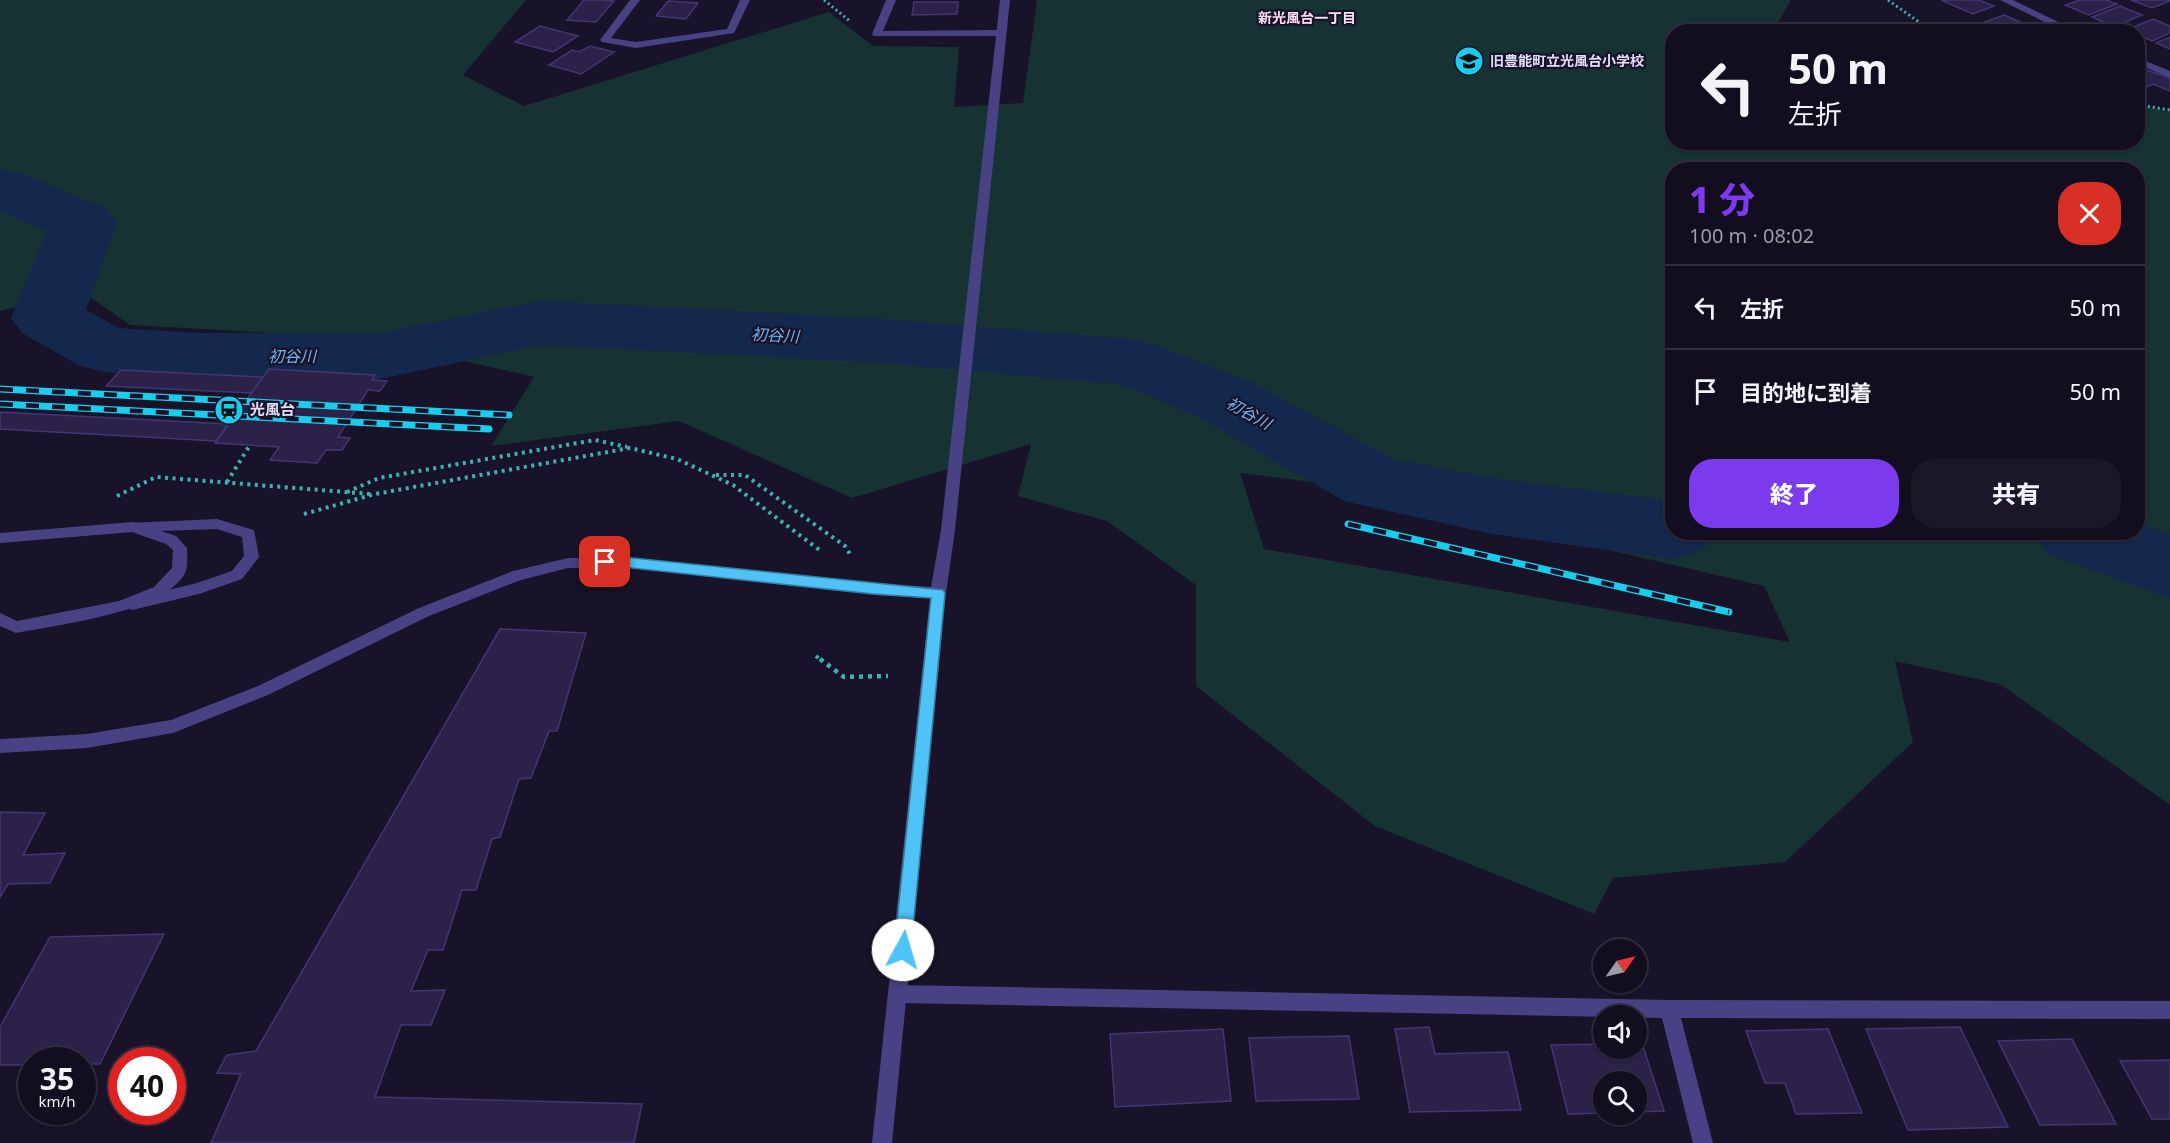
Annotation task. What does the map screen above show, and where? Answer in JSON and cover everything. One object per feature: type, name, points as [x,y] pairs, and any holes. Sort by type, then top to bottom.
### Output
[{"type":"street","points":[[635,0],[605,40],[636,45],[731,31],[745,0]]},
{"type":"street","points":[[891,0],[877,34],[1000,33]]},
{"type":"street","points":[[882,1143],[938,593],[948,530],[1005,0]]},
{"type":"street","points":[[2005,0],[2057,24]]},
{"type":"street","points":[[2145,64],[2170,75]]},
{"type":"street","points":[[0,538],[134,527],[217,524],[249,534],[252,557],[237,575],[199,588],[16,627],[0,620]]},
{"type":"street","points":[[122,606],[159,591],[179,570],[180,548],[171,540],[134,527]]},
{"type":"street","points":[[0,746],[87,741],[173,726],[264,690],[424,612],[518,575],[568,564],[623,562],[874,589],[938,593]]},
{"type":"street","points":[[898,994],[1669,1009],[2170,1010]]},
{"type":"street","points":[[1669,1009],[1703,1143]]},
{"type":"path","points":[[1888,0],[1922,24]]},
{"type":"path","points":[[2145,106],[2170,110]]},
{"type":"path","points":[[347,492],[379,478],[595,440],[677,459],[733,485],[825,553]]},
{"type":"path","points":[[227,482],[249,445]]},
{"type":"path","points":[[304,514],[375,494],[630,448]]},
{"type":"path","points":[[712,475],[745,475],[845,546],[851,556]]},
{"type":"path","points":[[137,485],[156,477],[375,494]]},
{"type":"path","points":[[816,656],[844,677],[888,676]]},
{"type":"green space","points":[[0,0],[526,0],[463,75],[524,106],[829,12],[873,46],[959,47],[954,107],[1023,103],[1037,0],[1791,0],[1777,24],[1665,24],[1665,150],[2145,150],[2145,107],[2170,112],[2170,805],[2000,684],[1895,661],[1913,742],[1785,862],[1613,878],[1594,914],[1375,826],[1196,686],[1196,585],[1107,521],[1018,496],[1031,444],[852,498],[679,421],[491,446],[534,377],[364,338],[130,325],[80,290],[0,311]],"holes":[[[1240,473],[1320,483],[1764,586],[1790,642],[1264,549]]]},
{"type":"building","points":[[584,0],[614,1],[596,22],[567,20]]},
{"type":"building","points":[[1941,0],[1979,0],[1994,6],[1973,14]]},
{"type":"building","points":[[2080,0],[2106,0],[2117,4],[2089,15],[2065,5]]},
{"type":"building","points":[[2131,0],[2170,0],[2170,1],[2152,8]]},
{"type":"building","points":[[668,1],[698,3],[686,19],[656,16]]},
{"type":"building","points":[[914,2],[958,2],[957,14],[912,15]]},
{"type":"building","points":[[2120,6],[2142,15],[2121,24],[2107,24],[2092,17]]},
{"type":"building","points":[[2004,15],[2025,24],[1979,24]]},
{"type":"building","points":[[2153,19],[2170,26],[2170,33],[2152,41],[2145,38],[2145,24],[2141,24]]},
{"type":"building","points":[[540,26],[578,36],[553,52],[515,42]]},
{"type":"building","points":[[2170,37],[2170,49],[2156,43]]},
{"type":"building","points":[[590,46],[614,52],[581,74],[549,65],[572,50],[579,52]]},
{"type":"building","points":[[2145,69],[2170,78],[2170,91],[2153,84],[2145,88]]},
{"type":"building","points":[[269,369],[375,375],[372,380],[387,381],[380,391],[368,390],[338,437],[350,438],[342,450],[326,450],[317,463],[270,460],[279,447],[215,443]]},
{"type":"building","points":[[121,370],[263,377],[251,393],[106,386]]},
{"type":"building","points":[[0,412],[228,424],[216,441],[0,429]]},
{"type":"building","points":[[500,629],[586,633],[557,731],[549,731],[531,778],[519,779],[500,837],[492,839],[476,890],[462,890],[443,950],[428,950],[411,991],[445,990],[431,1025],[401,1025],[375,1097],[642,1104],[634,1143],[211,1143],[241,1074],[217,1073],[227,1055],[256,1051]]},
{"type":"building","points":[[0,812],[45,813],[23,855],[65,853],[50,883],[8,884],[0,897]]},
{"type":"building","points":[[164,934],[100,1064],[96,1064],[96,1047],[18,1047],[18,1065],[0,1065],[0,1027],[50,937]]},
{"type":"building","points":[[1429,1027],[1435,1054],[1508,1052],[1521,1110],[1410,1112],[1395,1029]]},
{"type":"building","points":[[1960,1027],[2008,1127],[1908,1130],[1866,1029]]},
{"type":"building","points":[[1223,1029],[1231,1101],[1115,1107],[1110,1034]]},
{"type":"building","points":[[1828,1029],[1862,1113],[1796,1114],[1785,1083],[1765,1083],[1746,1031]]},
{"type":"building","points":[[1349,1036],[1359,1099],[1256,1101],[1249,1038]]},
{"type":"building","points":[[2072,1039],[2116,1124],[2040,1125],[1998,1041]]},
{"type":"building","points":[[1593,1044],[1593,1059],[1647,1058],[1664,1111],[1647,1112],[1647,1071],[1593,1071],[1593,1113],[1568,1114],[1551,1045]]},
{"type":"building","points":[[2170,1060],[2170,1119],[2152,1119],[2120,1061]]},
{"type":"waterway","name":"初谷川","points":[[0,188],[84,223],[47,318],[104,349],[198,356],[380,356],[540,323],[870,340],[1131,362],[1224,399],[1372,482],[1492,506],[1665,529]]},
{"type":"waterway","name":"初谷川","points":[[2096,540],[2170,567]]},
{"type":"railway","points":[[0,389],[509,415]]},
{"type":"railway","points":[[0,404],[489,429]]},
{"type":"railway","points":[[1348,524],[1729,612]]},
{"type":"place","name":"旧豊能町立光風台小学校","points":[[1469,61]]},
{"type":"place","name":"光風台","points":[[229,410]]},
{"type":"district","name":"新光風台一丁目","points":[[1307,18]]},
{"type":"route","points":[[605,562],[874,589],[938,593],[903,950]]}]
